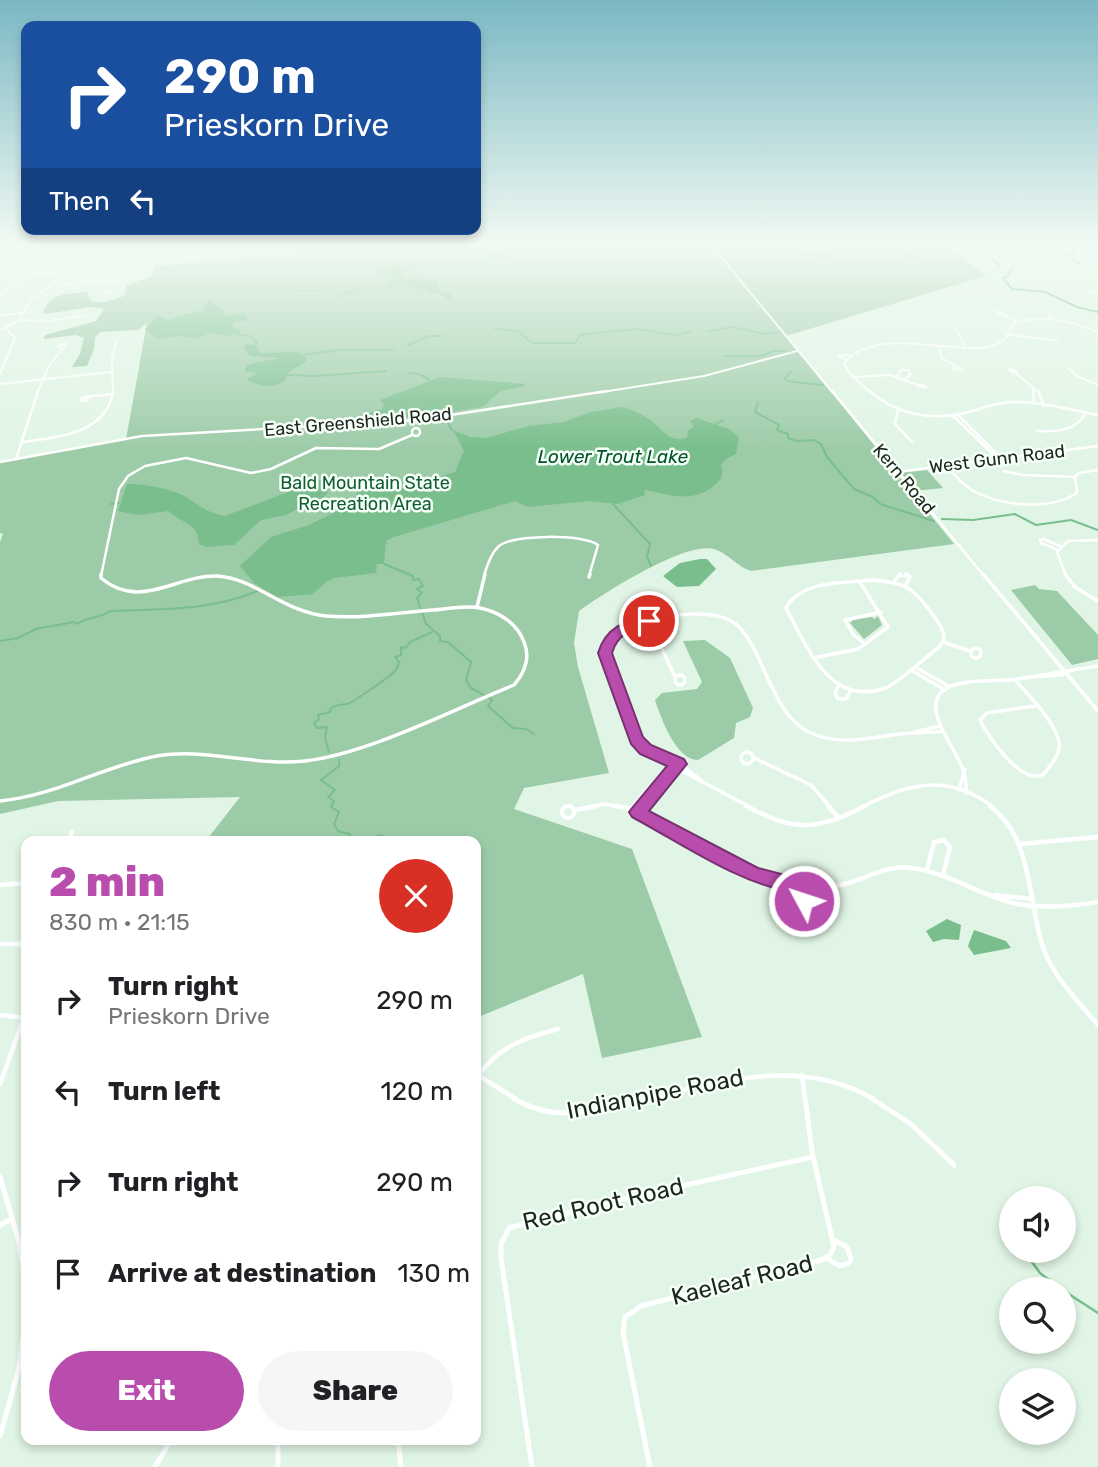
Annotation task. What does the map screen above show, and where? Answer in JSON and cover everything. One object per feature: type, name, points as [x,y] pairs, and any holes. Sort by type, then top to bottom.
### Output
[{"type":"street","points":[[20,320],[23,314]]},
{"type":"street","name":"Kern Road","points":[[770,314],[897,472],[1098,711]]},
{"type":"street","points":[[1003,314],[1018,321],[1051,319],[1098,332]]},
{"type":"street","points":[[1049,314],[1051,319]]},
{"type":"street","points":[[0,330],[20,320],[51,321],[78,317]]},
{"type":"street","points":[[845,360],[838,356],[911,343],[966,347],[998,344],[1009,335],[1011,326],[1018,321]]},
{"type":"street","points":[[954,326],[966,347]]},
{"type":"street","points":[[0,374],[14,340],[13,334],[5,328]]},
{"type":"street","points":[[1009,335],[1058,341]]},
{"type":"street","points":[[22,442],[67,434],[96,423],[108,410],[113,394],[110,359],[117,340]]},
{"type":"street","points":[[937,344],[938,354],[954,366]]},
{"type":"street","points":[[16,459],[43,380],[60,347]]},
{"type":"street","name":"East Greenshield Road","points":[[0,462],[138,437],[418,420],[694,378],[797,351]]},
{"type":"street","points":[[849,355],[845,360],[845,368],[876,398],[898,410],[923,415],[957,415],[1001,403],[1034,404],[1098,415]]},
{"type":"street","points":[[1068,368],[1077,376],[1098,386]]},
{"type":"street","points":[[897,376],[901,370],[908,370],[911,374],[905,379]]},
{"type":"street","points":[[0,384],[111,372]]},
{"type":"street","points":[[1015,373],[1042,396],[1044,406]]},
{"type":"street","points":[[855,378],[897,376],[918,385]]},
{"type":"street","points":[[1033,387],[1034,404]]},
{"type":"street","points":[[89,397],[113,394]]},
{"type":"street","points":[[898,410],[894,418],[895,426],[912,442]]},
{"type":"street","points":[[1078,411],[1078,421]]},
{"type":"street","points":[[1037,431],[1064,431],[1083,419],[1086,413]]},
{"type":"street","points":[[952,415],[999,458]]},
{"type":"street","points":[[957,415],[999,458]]},
{"type":"street","points":[[972,435],[977,434]]},
{"type":"street","points":[[0,801],[52,793],[152,756],[201,753],[254,761],[289,762],[330,757],[375,743],[514,685],[523,678],[528,660],[526,643],[519,630],[495,612],[477,607],[318,614],[290,608],[242,582],[225,576],[201,578],[136,592],[114,589],[101,578],[100,570],[120,486],[140,469],[160,461],[190,458],[237,472],[256,473],[275,468],[321,447],[379,450],[412,435]]},
{"type":"street","name":"West Gunn Road","points":[[897,472],[1098,446]]},
{"type":"street","points":[[945,465],[975,492],[1031,503],[1073,497],[1078,490],[1076,477]]},
{"type":"street","points":[[1004,471],[1020,476],[1053,473],[1076,477],[1085,470],[1098,470]]},
{"type":"street","points":[[477,607],[491,555],[499,545],[507,541],[576,537],[591,539],[598,549],[589,577]]},
{"type":"street","points":[[1098,540],[1078,539],[1059,548],[1057,552],[1065,578],[1073,587],[1098,601]]},
{"type":"street","points":[[894,582],[900,574],[906,574],[910,577],[905,586]]},
{"type":"street","points":[[813,657],[850,652],[888,627],[881,612],[859,582]]},
{"type":"street","points":[[859,582],[894,582],[919,595],[940,624],[944,633],[943,642],[885,689],[867,692],[839,685],[823,674],[787,613],[789,600],[806,589],[859,582]]},
{"type":"street","points":[[865,644],[853,634],[845,620],[881,612]]},
{"type":"street","points":[[943,731],[855,742],[818,735],[802,726],[788,713],[745,634],[735,624],[719,616],[705,614],[630,625],[609,640],[605,653],[635,737],[645,750],[780,823],[808,826],[839,818],[862,810],[888,792],[906,785],[928,784],[959,790],[999,813],[1012,828],[1020,844],[1048,958],[1097,1022]]},
{"type":"street","points":[[649,621],[675,677]]},
{"type":"street","points":[[943,642],[970,651]]},
{"type":"street","points":[[967,793],[969,775],[940,726],[936,705],[947,688],[967,681],[1062,675],[1098,666]]},
{"type":"street","points":[[913,668],[947,688]]},
{"type":"street","points":[[1016,680],[1056,732],[1060,746],[1057,757],[1044,773],[1039,775],[1025,772],[1008,759],[981,720],[984,714],[1035,706]]},
{"type":"street","points":[[839,685],[835,693],[838,699],[847,698],[851,690]]},
{"type":"street","points":[[913,733],[940,726]]},
{"type":"street","points":[[754,758],[811,785],[839,818]]},
{"type":"street","points":[[631,809],[671,762]]},
{"type":"street","points":[[638,812],[677,766]]},
{"type":"street","points":[[959,790],[965,769]]},
{"type":"street","points":[[575,810],[605,804],[631,809],[752,874],[803,887],[843,884],[897,868],[928,870],[1011,902],[1062,908],[1098,902]]},
{"type":"street","points":[[70,836],[72,832]]},
{"type":"street","points":[[1020,844],[1098,837]]},
{"type":"street","points":[[928,870],[934,842],[944,840],[950,847],[943,875]]},
{"type":"street","points":[[0,885],[21,883]]},
{"type":"street","points":[[800,922],[804,911],[803,887]]},
{"type":"street","points":[[996,895],[1032,899]]},
{"type":"street","points":[[0,944],[21,944]]},
{"type":"street","points":[[0,1015],[21,1016]]},
{"type":"street","points":[[0,1084],[21,1027]]},
{"type":"street","points":[[481,1070],[494,1054],[506,1045],[558,1029]]},
{"type":"street","name":"Indianpipe Road","points":[[481,1077],[530,1108],[571,1115],[756,1075],[802,1075],[839,1082],[875,1097],[919,1129],[954,1165]]},
{"type":"street","name":"Kaeleaf Road","points":[[650,1467],[623,1333],[625,1317],[640,1306],[826,1258],[834,1247],[813,1157],[802,1075]]},
{"type":"street","name":"Red Root Road","points":[[532,1467],[501,1258],[501,1244],[509,1228],[609,1202],[813,1157]]},
{"type":"street","points":[[0,1177],[21,1261]]},
{"type":"street","points":[[0,1225],[12,1219]]},
{"type":"street","points":[[826,1258],[840,1266],[849,1264],[847,1247],[834,1240]]},
{"type":"street","points":[[0,1436],[21,1354]]},
{"type":"street","points":[[155,1467],[168,1445]]},
{"type":"street","points":[[278,1445],[278,1467]]},
{"type":"street","points":[[399,1445],[401,1467]]},
{"type":"green space","name":"Bald Mountain State Recreation Area","points":[[100,314],[858,314],[786,336],[954,544],[751,571],[719,551],[701,549],[665,560],[645,570],[579,611],[574,643],[578,667],[609,773],[524,788],[514,809],[632,849],[702,1037],[602,1058],[583,974],[481,1016],[481,836],[210,836],[240,797],[58,801],[0,814],[0,542],[3,534],[0,533],[0,463],[126,439],[147,323],[138,330],[100,332],[95,338],[87,366],[72,367],[80,354],[84,338],[76,335],[44,339],[45,335],[96,321]]},
{"type":"green space","points":[[927,470],[943,488],[914,491],[899,473]]},
{"type":"green space","points":[[1035,585],[1039,589],[1057,591],[1098,635],[1098,659],[1072,665],[1011,590]]},
{"type":"green space","points":[[878,616],[882,625],[864,639],[850,623],[853,620],[874,619]]},
{"type":"green space","points":[[705,640],[730,658],[753,708],[750,717],[736,723],[734,738],[698,760],[690,758],[676,746],[665,727],[655,700],[662,693],[697,689],[702,682],[683,641]]},
{"type":"water","points":[[185,314],[246,314],[248,320],[235,323],[232,326],[240,330],[240,333],[229,336],[208,333],[197,339],[178,336],[158,339],[145,330],[158,315],[168,320]]},
{"type":"water","points":[[243,346],[257,346],[260,353],[297,352],[306,357],[307,361],[286,374],[287,378],[283,382],[273,386],[256,384],[246,379],[258,373],[245,371],[246,365],[280,358],[250,356]]},
{"type":"water","points":[[440,377],[526,386],[501,391],[482,407],[416,417],[352,421],[352,418],[382,409],[384,405],[380,400]]},
{"type":"water","name":"Lower Trout Lake","points":[[622,407],[646,417],[670,437],[687,438],[688,431],[694,426],[690,421],[697,418],[729,429],[739,437],[736,454],[721,465],[722,475],[718,482],[700,494],[683,496],[646,490],[645,495],[618,504],[590,501],[527,507],[515,501],[394,537],[386,541],[384,564],[377,564],[376,573],[334,578],[313,594],[277,597],[254,583],[240,566],[271,537],[309,525],[357,501],[357,489],[334,487],[360,482],[394,491],[455,472],[464,451],[453,430],[471,437],[486,438],[529,426],[564,422],[590,412]]},
{"type":"water","points":[[322,480],[328,492],[319,503],[301,507],[286,515],[261,520],[234,545],[206,547],[199,544],[195,529],[169,511],[137,515],[118,511],[127,484],[172,491],[209,511],[225,516]]},
{"type":"water","points":[[707,559],[716,569],[699,586],[677,587],[663,576],[680,563]]},
{"type":"water","points":[[947,919],[961,925],[959,940],[944,939],[933,942],[926,931]]},
{"type":"water","points":[[974,930],[1006,941],[1011,948],[974,955],[968,946]]},
{"type":"waterway","points":[[709,331],[732,327],[765,334],[781,332]]},
{"type":"waterway","points":[[495,329],[518,331],[532,343],[575,343],[580,335],[635,329],[676,335],[690,332]]},
{"type":"waterway","points":[[237,334],[250,336],[257,342],[255,345]]},
{"type":"waterway","points":[[408,345],[429,336],[440,336]]},
{"type":"waterway","points":[[304,355],[339,350],[393,350]]},
{"type":"waterway","points":[[725,356],[762,356],[773,351],[785,351]]},
{"type":"waterway","points":[[284,375],[316,376],[386,371]]},
{"type":"waterway","points":[[791,371],[785,378],[786,381],[823,385]]},
{"type":"waterway","points":[[409,373],[419,374],[430,380]]},
{"type":"waterway","points":[[758,402],[755,412],[779,425],[777,430],[788,434],[788,438],[796,441],[814,440],[821,444],[827,457],[854,489],[873,497],[880,504],[934,521]]},
{"type":"waterway","points":[[452,430],[448,423],[455,408]]},
{"type":"waterway","points":[[716,424],[723,420]]},
{"type":"waterway","points":[[328,489],[334,488]]},
{"type":"waterway","points":[[111,504],[119,503]]},
{"type":"waterway","points":[[613,504],[650,544],[647,557],[651,566]]},
{"type":"waterway","points":[[942,519],[973,520],[1015,514],[1036,525],[1071,520],[1098,530]]},
{"type":"waterway","points":[[384,564],[413,576],[413,580],[419,579],[423,586],[417,589],[422,593],[417,598],[426,624],[440,636],[440,641],[448,642],[471,662],[466,680],[471,688],[484,695]]},
{"type":"waterway","points":[[0,641],[18,638],[36,629],[74,622],[77,624],[110,611],[207,605],[262,589]]},
{"type":"waterway","points":[[329,752],[325,738],[327,727],[317,728],[314,723],[319,719],[318,715],[330,712],[335,706],[350,703],[385,679],[397,667],[399,662],[395,657],[401,655],[401,647],[406,648],[410,642],[432,632]]},
{"type":"waterway","points":[[489,697],[492,700],[488,706],[513,728],[526,729],[534,734]]},
{"type":"waterway","points":[[339,760],[339,766],[321,780],[335,790],[328,797],[334,801],[331,807],[339,812],[334,824],[338,831],[350,836]]},
{"type":"waterway","points":[[378,836],[382,836]]},
{"type":"waterway","points":[[1033,1263],[1045,1277]]},
{"type":"waterway","points":[[1076,1299],[1098,1313]]},
{"type":"route","points":[[649,621],[630,625],[617,632],[609,640],[605,653],[636,740],[645,750],[679,764],[638,812],[752,874],[803,887],[804,901]]}]
